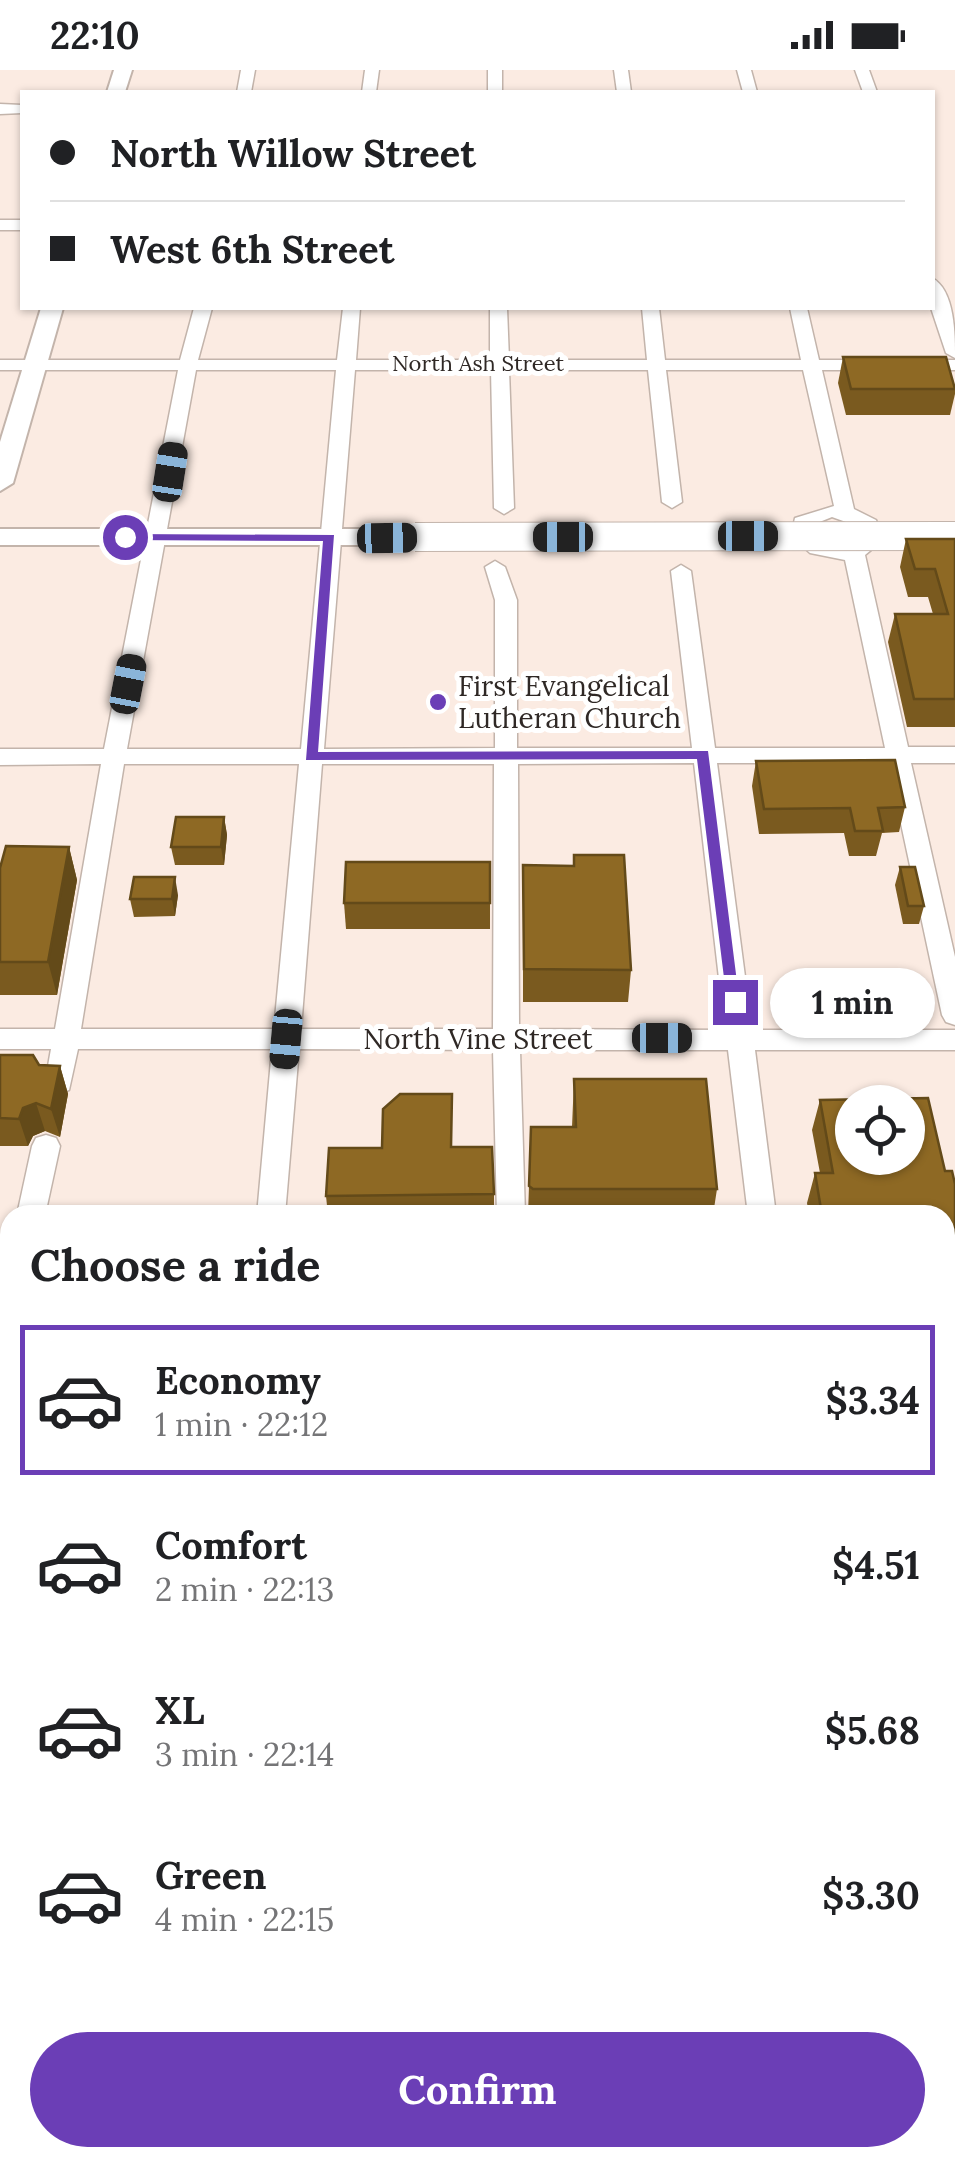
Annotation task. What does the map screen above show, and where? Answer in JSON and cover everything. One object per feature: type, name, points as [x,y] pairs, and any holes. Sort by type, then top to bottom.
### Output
[{"type":"main road","points":[[0,483],[51,310]]},
{"type":"main road","points":[[0,537],[955,534]]},
{"type":"street","points":[[935,291],[955,353]]},
{"type":"street","points":[[59,1083],[114,757],[188,364],[202,310]]},
{"type":"street","points":[[272,1205],[350,310]]},
{"type":"street","points":[[498,310],[504,508]]},
{"type":"street","points":[[650,310],[672,502]]},
{"type":"street","points":[[798,310],[845,512]]},
{"type":"street","name":"North Ash Street","points":[[0,365],[955,365]]},
{"type":"street","points":[[845,512],[869,524],[874,532],[873,540],[854,553],[816,550],[801,536],[802,522],[809,516],[845,512]]},
{"type":"street","points":[[874,532],[955,534]]},
{"type":"street","points":[[854,553],[955,1015]]},
{"type":"street","points":[[496,567],[506,600],[506,1038],[511,1205]]},
{"type":"street","points":[[681,571],[761,1205]]},
{"type":"street","points":[[0,757],[955,754]]},
{"type":"street","name":"North Vine Street","points":[[0,1039],[955,1040]]},
{"type":"street","points":[[33,1205],[46,1146]]},
{"type":"building","points":[[843,357],[946,357],[955,389],[851,389]]},
{"type":"building","points":[[906,539],[955,539],[955,699],[914,699],[895,614],[948,614],[935,569],[915,569]]},
{"type":"building","points":[[895,760],[905,807],[878,808],[883,831],[855,831],[850,808],[764,809],[756,761]]},
{"type":"building","points":[[176,817],[224,817],[221,847],[171,847]]},
{"type":"building","points":[[6,846],[69,847],[48,962],[0,962],[0,868]]},
{"type":"building","points":[[574,855],[624,855],[631,970],[524,969],[523,865],[574,866]]},
{"type":"building","points":[[346,862],[490,862],[490,903],[344,903]]},
{"type":"building","points":[[900,867],[915,867],[924,906],[908,906]]},
{"type":"building","points":[[134,877],[175,877],[172,899],[130,899]]},
{"type":"building","points":[[0,1055],[33,1055],[39,1065],[60,1066],[51,1109],[36,1103],[23,1108],[19,1119],[0,1118]]},
{"type":"building","points":[[574,1079],[706,1079],[717,1189],[529,1186],[531,1127],[576,1127]]},
{"type":"building","points":[[400,1094],[452,1094],[451,1147],[492,1147],[494,1194],[326,1196],[329,1148],[382,1148],[383,1109]]},
{"type":"building","points":[[928,1098],[945,1171],[952,1171],[955,1205],[820,1205],[815,1173],[833,1173],[820,1100],[835,1100],[835,1175],[925,1175]]},
{"type":"place","name":"First Evangelical Lutheran Church","points":[[438,702]]},
{"type":"route","points":[[125,537],[330,538],[311,756],[703,754],[735,1002]]}]
